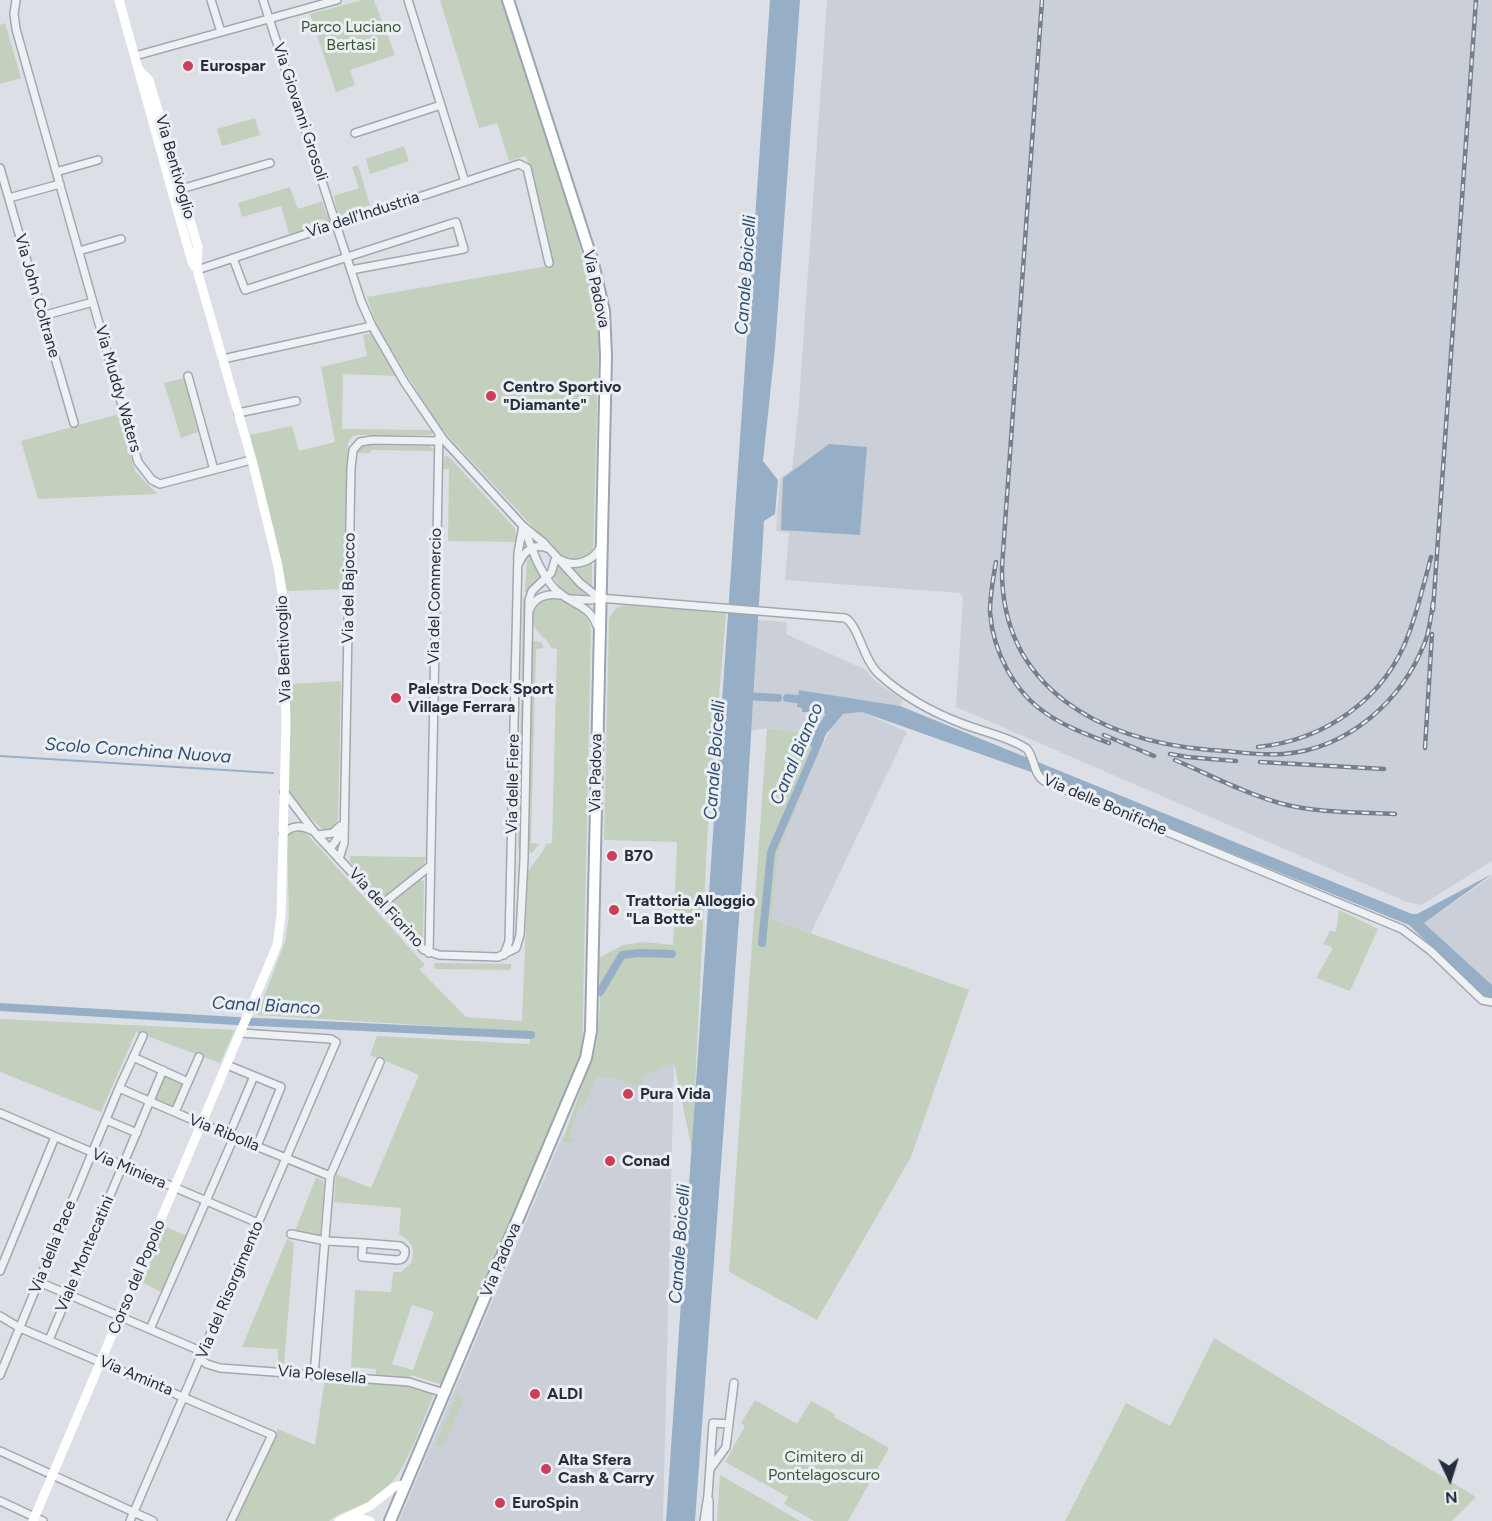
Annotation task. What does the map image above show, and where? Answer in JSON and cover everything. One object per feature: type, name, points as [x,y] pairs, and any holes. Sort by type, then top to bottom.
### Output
[{"type":"main road","name":"Via Padova","points":[[390,1521],[586,1058],[589,1043],[592,994],[606,345],[602,300],[593,263],[508,0]]},
{"type":"street","name":"Via Muddy Waters","points":[[16,0],[15,25],[141,468],[152,480],[160,484],[251,460]]},
{"type":"street","name":"Via Bentivoglio","points":[[119,0],[138,69],[149,80],[155,113],[198,247],[197,270]]},
{"type":"street","points":[[211,0],[221,32]]},
{"type":"street","name":"Via Giovanni Grosoli","points":[[263,0],[361,302],[372,326],[439,438],[523,526],[550,550],[580,583],[599,598]]},
{"type":"street","points":[[135,56],[337,0]]},
{"type":"street","points":[[408,0],[465,182]]},
{"type":"street","points":[[355,133],[441,105]]},
{"type":"street","name":"Via Bentivoglio","points":[[155,113],[153,123],[251,460],[278,566],[283,599],[286,724],[281,916],[279,935],[270,962],[241,1032]]},
{"type":"street","points":[[56,172],[98,160]]},
{"type":"street","points":[[181,189],[270,163]]},
{"type":"street","name":"Via dell'Industria","points":[[197,270],[519,164],[525,166],[527,171],[549,263]]},
{"type":"street","name":"Via John Coltrane","points":[[0,168],[74,423]]},
{"type":"street","points":[[9,198],[60,184]]},
{"type":"street","points":[[233,258],[245,290],[456,222],[464,249],[351,270]]},
{"type":"street","points":[[79,251],[121,238]]},
{"type":"street","points":[[42,316],[93,302]]},
{"type":"street","points":[[223,359],[372,326]]},
{"type":"street","points":[[188,376],[214,470]]},
{"type":"street","points":[[238,413],[296,401]]},
{"type":"street","name":"Via del Bajocco","points":[[339,859],[343,848],[353,450],[360,442],[372,440],[439,438]]},
{"type":"street","name":"Via del Commercio","points":[[429,953],[439,438]]},
{"type":"street","points":[[523,526],[531,548],[546,576],[566,597],[588,610],[599,630]]},
{"type":"street","name":"Via delle Fiere","points":[[504,955],[509,941],[518,565],[523,526]]},
{"type":"street","points":[[518,565],[523,554],[531,548],[540,546],[550,550]]},
{"type":"street","points":[[556,557],[565,562],[582,562],[594,557],[600,547]]},
{"type":"street","name":"Via delle Fiere","points":[[504,955],[516,948],[520,942],[524,859],[529,600],[532,591],[551,573],[556,557]]},
{"type":"street","points":[[528,614],[531,605],[543,596],[552,594],[566,597]]},
{"type":"street","name":"Via delle Bonifiche","points":[[566,597],[838,616],[848,619],[852,623],[870,665],[882,677],[942,715],[1023,746],[1030,752],[1040,778],[1402,929],[1431,951],[1476,995],[1490,1003]]},
{"type":"street","name":"Via del Fiorino","points":[[284,791],[330,849],[417,944],[429,953],[493,957],[504,955]]},
{"type":"street","points":[[283,816],[292,812],[300,814]]},
{"type":"street","name":"Via del Bajocco","points":[[330,849],[338,839],[343,815]]},
{"type":"street","name":"Via del Fiorino","points":[[283,816],[288,824],[317,834]]},
{"type":"street","points":[[317,834],[333,833],[342,824]]},
{"type":"street","points":[[283,834],[296,826]]},
{"type":"street","name":"Via delle Fiere","points":[[511,858],[524,859]]},
{"type":"street","points":[[381,905],[430,866]]},
{"type":"street","name":"Via del Risorgimento","points":[[130,1521],[335,1040],[241,1032]]},
{"type":"street","name":"Corso del Popolo","points":[[37,1520],[52,1475],[241,1032]]},
{"type":"street","name":"Via della Pace","points":[[0,1375],[119,1088],[143,1036]]},
{"type":"street","points":[[133,1057],[188,1082]]},
{"type":"street","points":[[175,1112],[199,1057]]},
{"type":"street","points":[[314,1376],[330,1176],[380,1062]]},
{"type":"street","points":[[227,1065],[281,1087],[257,1146]]},
{"type":"street","name":"Viale Montecatini","points":[[49,1340],[163,1070]]},
{"type":"street","points":[[150,1329],[206,1201],[254,1076]]},
{"type":"street","name":"Via Ribolla","points":[[119,1088],[330,1176]]},
{"type":"street","name":"Via Miniera","points":[[0,1113],[258,1223]]},
{"type":"street","points":[[106,1119],[137,1133]]},
{"type":"street","points":[[0,1269],[55,1137]]},
{"type":"street","points":[[291,1234],[326,1241],[363,1243],[400,1246],[405,1250],[405,1256],[397,1260],[362,1257],[363,1243]]},
{"type":"street","name":"Via Polesella","points":[[39,1282],[150,1329],[202,1355],[207,1364],[220,1368],[409,1382],[444,1393]]},
{"type":"street","name":"Via Aminta","points":[[0,1316],[20,1328],[272,1435],[231,1521]]},
{"type":"street","points":[[710,1469],[726,1447],[734,1383]]},
{"type":"street","points":[[704,1521],[713,1423],[729,1424]]},
{"type":"street","points":[[0,1451],[153,1521]]},
{"type":"street","points":[[339,1521],[370,1506],[394,1487],[406,1484]]},
{"type":"street","points":[[708,1495],[709,1521]]},
{"type":"street","points":[[0,1501],[37,1520]]},
{"type":"street","points":[[344,1521],[359,1518],[370,1521]]},
{"type":"shaded area","points":[[827,0],[1492,0],[1492,861],[1420,905],[1407,902],[956,707],[963,598],[960,593],[785,580],[789,533],[776,531],[780,478],[792,470],[798,416]]},
{"type":"shaded area","points":[[757,620],[787,622],[786,634],[866,670],[875,681],[903,700],[900,706],[799,690],[798,707],[824,712],[825,715],[814,732],[811,734],[767,728],[750,731]]},
{"type":"shaded area","points":[[862,712],[907,732],[811,933],[770,919],[778,854],[814,760],[834,723],[843,714]]},
{"type":"shaded area","points":[[1492,876],[1492,985],[1424,923]]},
{"type":"shaded area","points":[[674,1063],[663,1521],[399,1521],[563,1135],[563,1139],[569,1137],[579,1106],[585,1108],[593,1082],[596,1078],[601,1077],[645,1074]]},
{"type":"green space","name":"Parco Luciano Bertasi","points":[[362,0],[374,0],[395,55],[350,70],[355,85],[336,92],[310,14]]},
{"type":"green space","points":[[440,0],[501,0],[574,225],[594,298],[599,337],[593,553],[585,558],[573,560],[560,556],[438,425],[378,328],[367,297],[553,265],[526,156],[509,161],[497,123],[479,128]]},
{"type":"green space","points":[[5,23],[21,78],[0,84],[0,25]]},
{"type":"green space","points":[[255,118],[260,135],[222,146],[217,129]]},
{"type":"green space","points":[[404,146],[409,161],[370,174],[366,159]]},
{"type":"green space","points":[[358,165],[370,205],[344,213],[345,218],[339,220],[334,196],[359,188],[352,167]]},
{"type":"green space","points":[[290,187],[298,209],[322,201],[332,222],[325,224],[323,219],[302,226],[303,230],[289,234],[281,206],[242,217],[238,203]]},
{"type":"green space","points":[[372,333],[397,376],[343,374],[342,429],[431,430],[433,432],[431,435],[353,436],[348,443],[344,589],[287,591],[250,435],[292,426],[299,451],[335,442],[321,367],[367,356],[363,335]]},
{"type":"green space","points":[[184,378],[198,432],[181,438],[164,383]]},
{"type":"green space","points":[[119,414],[135,471],[157,494],[38,499],[21,441]]},
{"type":"green space","points":[[364,445],[429,446],[436,451],[371,450],[370,453],[358,453]]},
{"type":"green space","points":[[445,456],[448,456],[513,526],[517,542],[448,541],[449,469],[443,469]]},
{"type":"green space","points":[[530,554],[543,577],[525,592],[527,557]]},
{"type":"green space","points":[[592,562],[592,589],[567,566],[583,567]]},
{"type":"green space","points":[[558,564],[586,595],[575,598],[562,589],[553,575]]},
{"type":"green space","points":[[523,598],[526,598],[520,849],[518,849]]},
{"type":"green space","points":[[550,598],[569,603],[585,616],[591,628],[582,1058],[443,1385],[411,1375],[410,1379],[376,1376],[376,1369],[351,1367],[355,1290],[391,1292],[393,1272],[401,1272],[412,1262],[413,1249],[410,1242],[399,1234],[401,1208],[334,1202],[336,1174],[371,1188],[419,1075],[370,1055],[377,1036],[529,1044],[533,1032],[257,1015],[285,942],[289,917],[287,838],[295,831],[306,833],[425,965],[419,969],[466,1017],[522,1021],[528,871],[546,844],[552,843],[557,649],[551,648],[536,629],[532,619],[535,610]],"holes":[[[412,1305],[434,1312],[413,1370],[392,1364]]]},
{"type":"green space","points":[[624,605],[726,613],[707,842],[692,1150],[674,1063],[644,1075],[641,1087],[612,1077],[596,1078],[584,1108],[579,1107],[569,1137],[574,1139],[573,1142],[565,1142],[563,1139],[596,1047],[600,1007],[599,958],[623,945],[643,942],[673,945],[677,842],[604,840],[609,618],[616,608]]},
{"type":"green space","points":[[532,642],[541,642],[544,648],[536,649],[531,843],[539,844],[530,853],[528,846]]},
{"type":"green space","points":[[341,681],[338,819],[333,828],[324,831],[289,796],[290,684]]},
{"type":"green space","points":[[767,728],[811,734],[807,745],[819,750],[778,854],[771,919],[969,990],[911,1157],[817,1320],[729,1272]]},
{"type":"green space","points":[[350,856],[426,857],[416,873],[387,895],[382,896],[350,862]]},
{"type":"green space","points":[[420,880],[424,881],[423,938],[419,938],[393,908],[392,902]]},
{"type":"green space","points":[[1339,910],[1378,929],[1350,991],[1316,978],[1333,948],[1323,944],[1330,931],[1336,932]]},
{"type":"green space","points":[[434,963],[511,964],[511,970],[435,969]]},
{"type":"green space","points":[[0,1019],[235,1030],[220,1063],[136,1032],[101,1112],[0,1072]]},
{"type":"green space","points":[[165,1074],[186,1083],[175,1107],[154,1098]]},
{"type":"green space","points":[[316,1177],[323,1181],[324,1186],[320,1236],[302,1235],[295,1231]]},
{"type":"green space","points":[[166,1227],[187,1236],[163,1293],[142,1282]]},
{"type":"green space","points":[[287,1239],[294,1243],[284,1364],[278,1363],[278,1349],[242,1347]]},
{"type":"green space","points":[[1214,1338],[1476,1497],[1452,1521],[1065,1521],[1126,1403],[1170,1426]]},
{"type":"green space","points":[[325,1378],[411,1384],[432,1392],[433,1397],[403,1466],[385,1490],[374,1499],[329,1521],[233,1521],[278,1429],[315,1445]]},
{"type":"green space","points":[[457,1395],[464,1399],[443,1447],[436,1444]]},
{"type":"green space","name":"Cimitero di Pontelagoscuro","points":[[755,1400],[797,1424],[811,1401],[835,1414],[834,1417],[889,1448],[848,1521],[814,1521],[784,1504],[788,1497],[725,1462],[745,1426],[741,1423]]},
{"type":"green space","points":[[720,1475],[800,1521],[717,1521]]},
{"type":"water","points":[[770,0],[800,0],[775,348],[763,461],[778,480],[775,514],[764,521],[744,850],[695,1521],[666,1521]]},
{"type":"water","points":[[829,444],[867,447],[860,535],[781,530],[783,478]]},
{"type":"water","points":[[799,690],[900,706],[1412,914],[1417,914],[1492,874],[1424,923],[1492,985],[1492,997],[1487,999],[1409,925],[1031,772],[862,712],[843,714],[826,734],[819,750],[810,746],[814,732],[825,715],[824,712],[802,712],[802,708],[797,707]]},
{"type":"waterway","points":[[744,696],[778,698]]},
{"type":"waterway","points":[[787,698],[807,700]]},
{"type":"waterway","name":"Canal Bianco","points":[[762,943],[771,852],[820,739]]},
{"type":"waterway","name":"Scolo Conchina Nuova","points":[[0,756],[273,773]]},
{"type":"waterway","name":"Canal Bianco","points":[[600,992],[622,955],[672,954]]},
{"type":"waterway","name":"Canal Bianco","points":[[0,1007],[531,1035]]},
{"type":"railway","points":[[1042,0],[1002,567],[1006,610],[1019,646],[1039,677],[1065,701],[1097,721],[1132,735],[1170,745],[1210,750],[1265,754],[1307,750],[1329,743],[1350,732],[1387,702],[1415,664],[1425,642],[1433,602]]},
{"type":"railway","points":[[1433,610],[1476,0]]},
{"type":"railway","points":[[1258,747],[1283,743],[1330,725],[1369,696],[1399,656],[1412,624],[1431,557]]},
{"type":"railway","points":[[996,562],[990,612],[992,627],[1001,656],[1015,683],[1035,705],[1047,714],[1069,727],[1109,743]]},
{"type":"railway","points":[[1425,748],[1432,634]]},
{"type":"railway","points":[[1104,735],[1154,756]]},
{"type":"railway","points":[[1170,754],[1236,761]]},
{"type":"railway","points":[[1175,760],[1242,790],[1283,804],[1324,811],[1395,814]]},
{"type":"railway","points":[[1260,762],[1384,769]]},
{"type":"place","name":"Eurospar","points":[[188,66]]},
{"type":"place","name":"Centro Sportivo \"Diamante\"","points":[[491,396]]},
{"type":"place","name":"Palestra Dock Sport Village Ferrara","points":[[396,698]]},
{"type":"place","name":"B70","points":[[612,856]]},
{"type":"place","name":"Trattoria Alloggio \"La Botte\"","points":[[614,910]]},
{"type":"place","name":"Pura Vida","points":[[628,1094]]},
{"type":"place","name":"Conad","points":[[610,1161]]},
{"type":"place","name":"ALDI","points":[[535,1394]]},
{"type":"place","name":"Alta Sfera Cash & Carry","points":[[546,1469]]},
{"type":"place","name":"EuroSpin","points":[[500,1503]]},
{"type":"water label","name":"Canale Boicelli","points":[[746,275]]},
{"type":"water label","name":"Canale Boicelli","points":[[715,760]]},
{"type":"water label","name":"Canale Boicelli","points":[[680,1244]]}]
